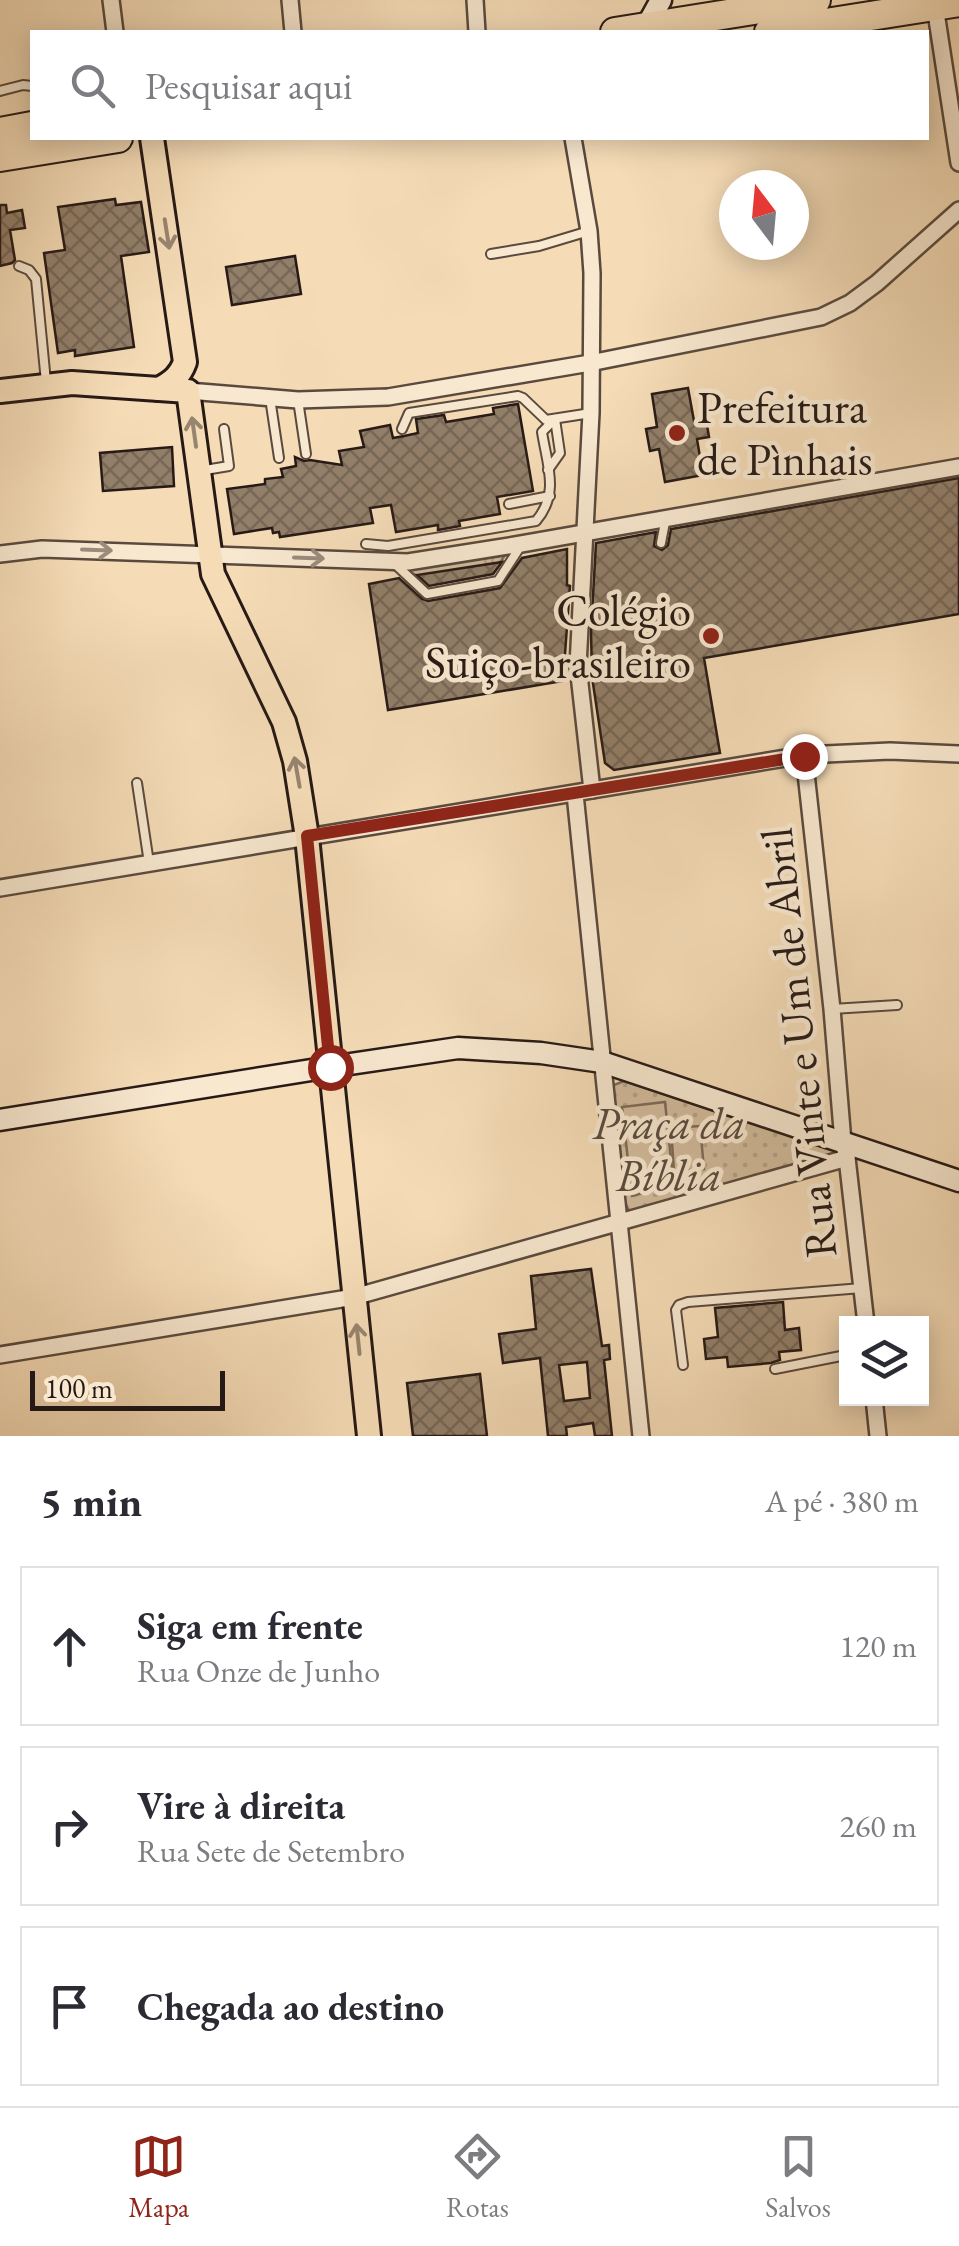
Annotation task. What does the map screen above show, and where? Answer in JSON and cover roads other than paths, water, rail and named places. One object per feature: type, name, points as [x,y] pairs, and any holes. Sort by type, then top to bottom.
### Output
[{"type":"highway","points":[[630,30],[816,0]]},
{"type":"highway","points":[[782,30],[947,4]]},
{"type":"highway","points":[[0,132],[30,126]]},
{"type":"highway","points":[[0,156],[105,140]]},
{"type":"main road","points":[[152,140],[185,362],[181,372],[159,389]]},
{"type":"main road","points":[[0,391],[72,383],[188,391],[213,574],[284,722],[307,836],[368,1436]]},
{"type":"street","points":[[111,0],[115,30]]},
{"type":"street","points":[[290,0],[293,30]]},
{"type":"street","points":[[474,0],[477,30]]},
{"type":"street","points":[[646,28],[661,0]]},
{"type":"street","points":[[947,4],[959,164]]},
{"type":"street","points":[[573,140],[592,273],[591,412],[578,666],[584,792],[602,1062],[641,1436]]},
{"type":"street","points":[[188,391],[298,400],[388,397],[821,316],[850,303],[877,283],[959,210]]},
{"type":"street","points":[[0,554],[42,548],[408,562],[959,466]]},
{"type":"street","points":[[0,888],[804,756],[959,754]]},
{"type":"street","name":"Rua Vinte e Um de Abril","points":[[804,756],[865,1316]]},
{"type":"street","points":[[0,1120],[458,1048],[540,1053],[602,1062],[845,1150],[959,1181]]},
{"type":"street","points":[[0,1354],[354,1296],[620,1222],[845,1150]]},
{"type":"street","points":[[875,1406],[878,1436]]},
{"type":"lane","points":[[0,90],[30,86]]},
{"type":"lane","points":[[491,254],[589,231]]},
{"type":"lane","points":[[19,266],[36,279],[46,385]]},
{"type":"lane","points":[[402,429],[409,413],[518,396],[546,420],[591,412]]},
{"type":"lane","points":[[270,398],[279,458]]},
{"type":"lane","points":[[298,400],[306,454]]},
{"type":"lane","points":[[366,544],[388,546],[536,521],[552,490],[542,432],[554,419]]},
{"type":"lane","points":[[548,470],[560,452],[554,419]]},
{"type":"lane","points":[[200,470],[229,466],[224,429]]},
{"type":"lane","points":[[509,504],[550,496]]},
{"type":"lane","points":[[661,543],[666,518]]},
{"type":"lane","points":[[392,561],[427,594],[498,581],[522,544]]},
{"type":"lane","points":[[137,783],[149,863]]},
{"type":"lane","points":[[832,1010],[896,1004]]},
{"type":"lane","points":[[683,1366],[676,1310],[679,1304],[862,1288]]},
{"type":"lane","points":[[775,1370],[839,1356]]},
{"type":"place","name":"Prefeitura de Pìnhais","points":[[677,433]]},
{"type":"place","name":"Colégio Suiço-brasileiro","points":[[711,636]]},
{"type":"park label","name":"Praça da Bíblia","points":[[669,1149]]}]
